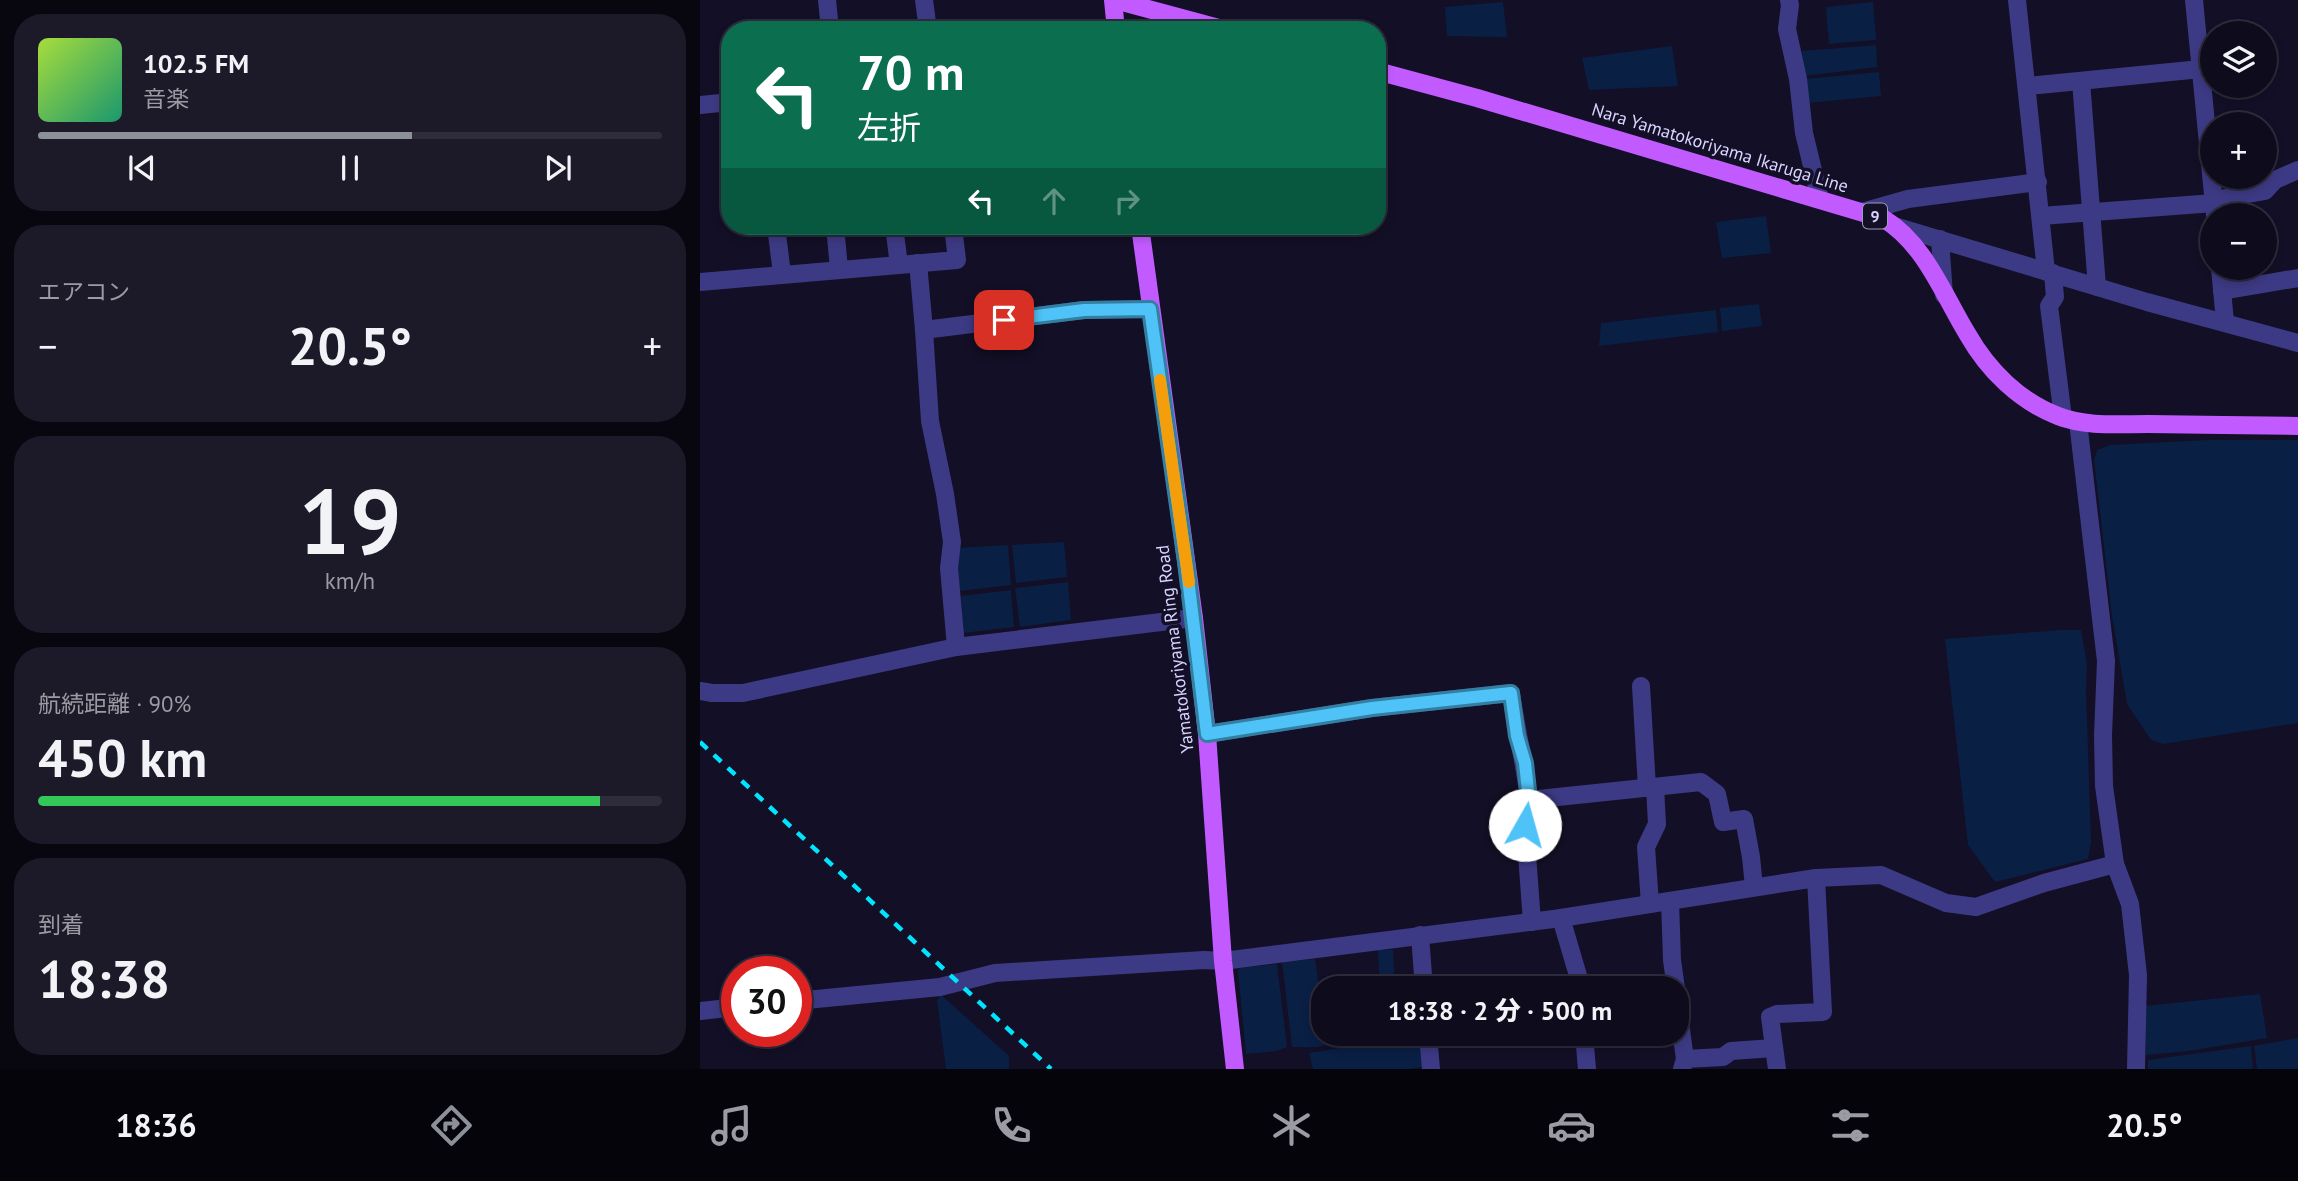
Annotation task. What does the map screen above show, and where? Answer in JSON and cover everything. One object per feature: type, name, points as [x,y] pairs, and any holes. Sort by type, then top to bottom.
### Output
[{"type":"main road","points":[[1115,21],[1114,0],[1192,21]]},
{"type":"main road","name":"Nara Yamatokoriyama Ikaruga Line","points":[[1386,73],[1477,97],[1884,219],[1898,227],[1923,259],[1989,367],[2026,399],[2071,420],[2298,426]]},
{"type":"main road","name":"Yamatokoriyama Ring Road","points":[[1141,235],[1194,618],[1207,734],[1223,961],[1235,1069]]},
{"type":"street","points":[[827,0],[829,21]]},
{"type":"street","points":[[924,0],[927,21]]},
{"type":"street","points":[[1789,0],[1787,29],[1798,79],[1804,133],[1820,199]]},
{"type":"street","points":[[2017,0],[2041,216],[2055,298],[2049,306],[2071,420],[2106,661],[2104,786],[2115,864],[2130,904],[2138,975],[2136,1069]]},
{"type":"street","points":[[2194,0],[2200,59]]},
{"type":"street","points":[[2028,86],[2200,69]]},
{"type":"street","points":[[2081,81],[2097,286]]},
{"type":"street","points":[[2204,98],[2214,203]]},
{"type":"street","points":[[700,105],[721,103]]},
{"type":"street","points":[[2224,203],[2265,191],[2275,180],[2298,170]]},
{"type":"street","points":[[1862,212],[1908,199],[2038,182]]},
{"type":"street","points":[[2041,216],[2200,207]]},
{"type":"street","points":[[1898,227],[2298,343]]},
{"type":"street","points":[[777,235],[782,274]]},
{"type":"street","points":[[836,235],[839,270]]},
{"type":"street","points":[[895,235],[899,265]]},
{"type":"street","points":[[700,282],[957,260],[954,235]]},
{"type":"street","points":[[1940,239],[1944,295]]},
{"type":"street","points":[[918,263],[930,421],[945,494],[951,542],[949,568],[956,647]]},
{"type":"street","points":[[2222,291],[2298,278]]},
{"type":"street","points":[[2221,280],[2225,322]]},
{"type":"street","points":[[924,330],[1084,310],[1150,309]]},
{"type":"street","points":[[700,691],[729,694],[751,691],[956,647],[1194,618]]},
{"type":"street","points":[[1642,686],[1657,824],[1646,846],[1650,904]]},
{"type":"street","points":[[1207,734],[1372,708],[1511,693],[1517,736],[1525,763],[1529,800]]},
{"type":"street","points":[[1532,922],[1523,801],[1529,800],[1701,782],[1717,794],[1723,822],[1744,820],[1754,887]]},
{"type":"street","points":[[812,999],[931,988],[995,973],[1223,961],[1561,918],[1816,878],[1881,875],[1946,903],[1976,907],[2044,883],[2115,864]]},
{"type":"street","points":[[1777,1069],[1770,1017],[1777,1014],[1823,1012],[1816,878]]},
{"type":"street","points":[[1670,901],[1674,976]]},
{"type":"street","points":[[1561,918],[1578,976]]},
{"type":"street","points":[[1420,935],[1423,976]]},
{"type":"street","points":[[700,1011],[721,1009]]},
{"type":"street","points":[[1429,1046],[1431,1069]]},
{"type":"street","points":[[1585,1046],[1587,1069]]},
{"type":"street","points":[[1682,1046],[1684,1064],[1723,1056],[1731,1051],[1774,1048]]},
{"type":"water","points":[[1503,2],[1507,37],[1447,36],[1445,7]]},
{"type":"water","points":[[1873,2],[1876,40],[1829,44],[1826,7]]},
{"type":"water","points":[[1876,45],[1877,67],[1805,76],[1802,51]]},
{"type":"water","points":[[1672,46],[1678,86],[1589,90],[1582,58]]},
{"type":"water","points":[[1879,72],[1881,96],[1808,103],[1805,79]]},
{"type":"water","points":[[1766,216],[1771,253],[1722,258],[1716,222]]},
{"type":"water","points":[[1759,304],[1762,326],[1722,331],[1720,308]]},
{"type":"water","points":[[1716,310],[1718,332],[1599,346],[1601,323]]},
{"type":"water","points":[[2208,440],[2298,440],[2298,723],[2163,744],[2151,740],[2127,704],[2112,616],[2094,460],[2097,450],[2110,445]]},
{"type":"water","points":[[1064,542],[1067,577],[1016,583],[1012,545]]},
{"type":"water","points":[[1008,545],[1011,585],[960,591],[956,564],[958,548]]},
{"type":"water","points":[[1068,582],[1071,620],[1020,627],[1015,588]]},
{"type":"water","points":[[1011,590],[1014,627],[963,633],[961,596]]},
{"type":"water","points":[[2081,630],[2087,664],[2091,842],[2088,859],[1995,882],[1968,845],[1945,639]]},
{"type":"water","points":[[1378,950],[1393,950],[1394,976],[1379,976]]},
{"type":"water","points":[[1315,959],[1317,976],[1311,976],[1311,1046],[1321,1046],[1292,1047],[1282,962]]},
{"type":"water","points":[[1277,964],[1287,1047],[1246,1054],[1238,971],[1240,968]]},
{"type":"water","points":[[940,994],[1009,1056],[1009,1069],[946,1069],[937,1000]]},
{"type":"water","points":[[2260,994],[2267,1038],[2146,1055],[2145,1006]]},
{"type":"water","points":[[2298,1038],[2298,1069],[2257,1069],[2254,1046]]},
{"type":"water","points":[[1352,1046],[1422,1046],[1425,1067],[1313,1069],[1309,1053]]},
{"type":"water","points":[[2251,1046],[2253,1069],[2148,1069],[2148,1060]]},
{"type":"railway","points":[[700,742],[1051,1069]]},
{"type":"slow traffic","points":[[1160,380],[1189,582]]},
{"type":"route","points":[[1004,320],[1084,310],[1150,309],[1194,618],[1207,734],[1372,708],[1511,693],[1517,736],[1525,763],[1529,800],[1523,801],[1525,825]]}]
